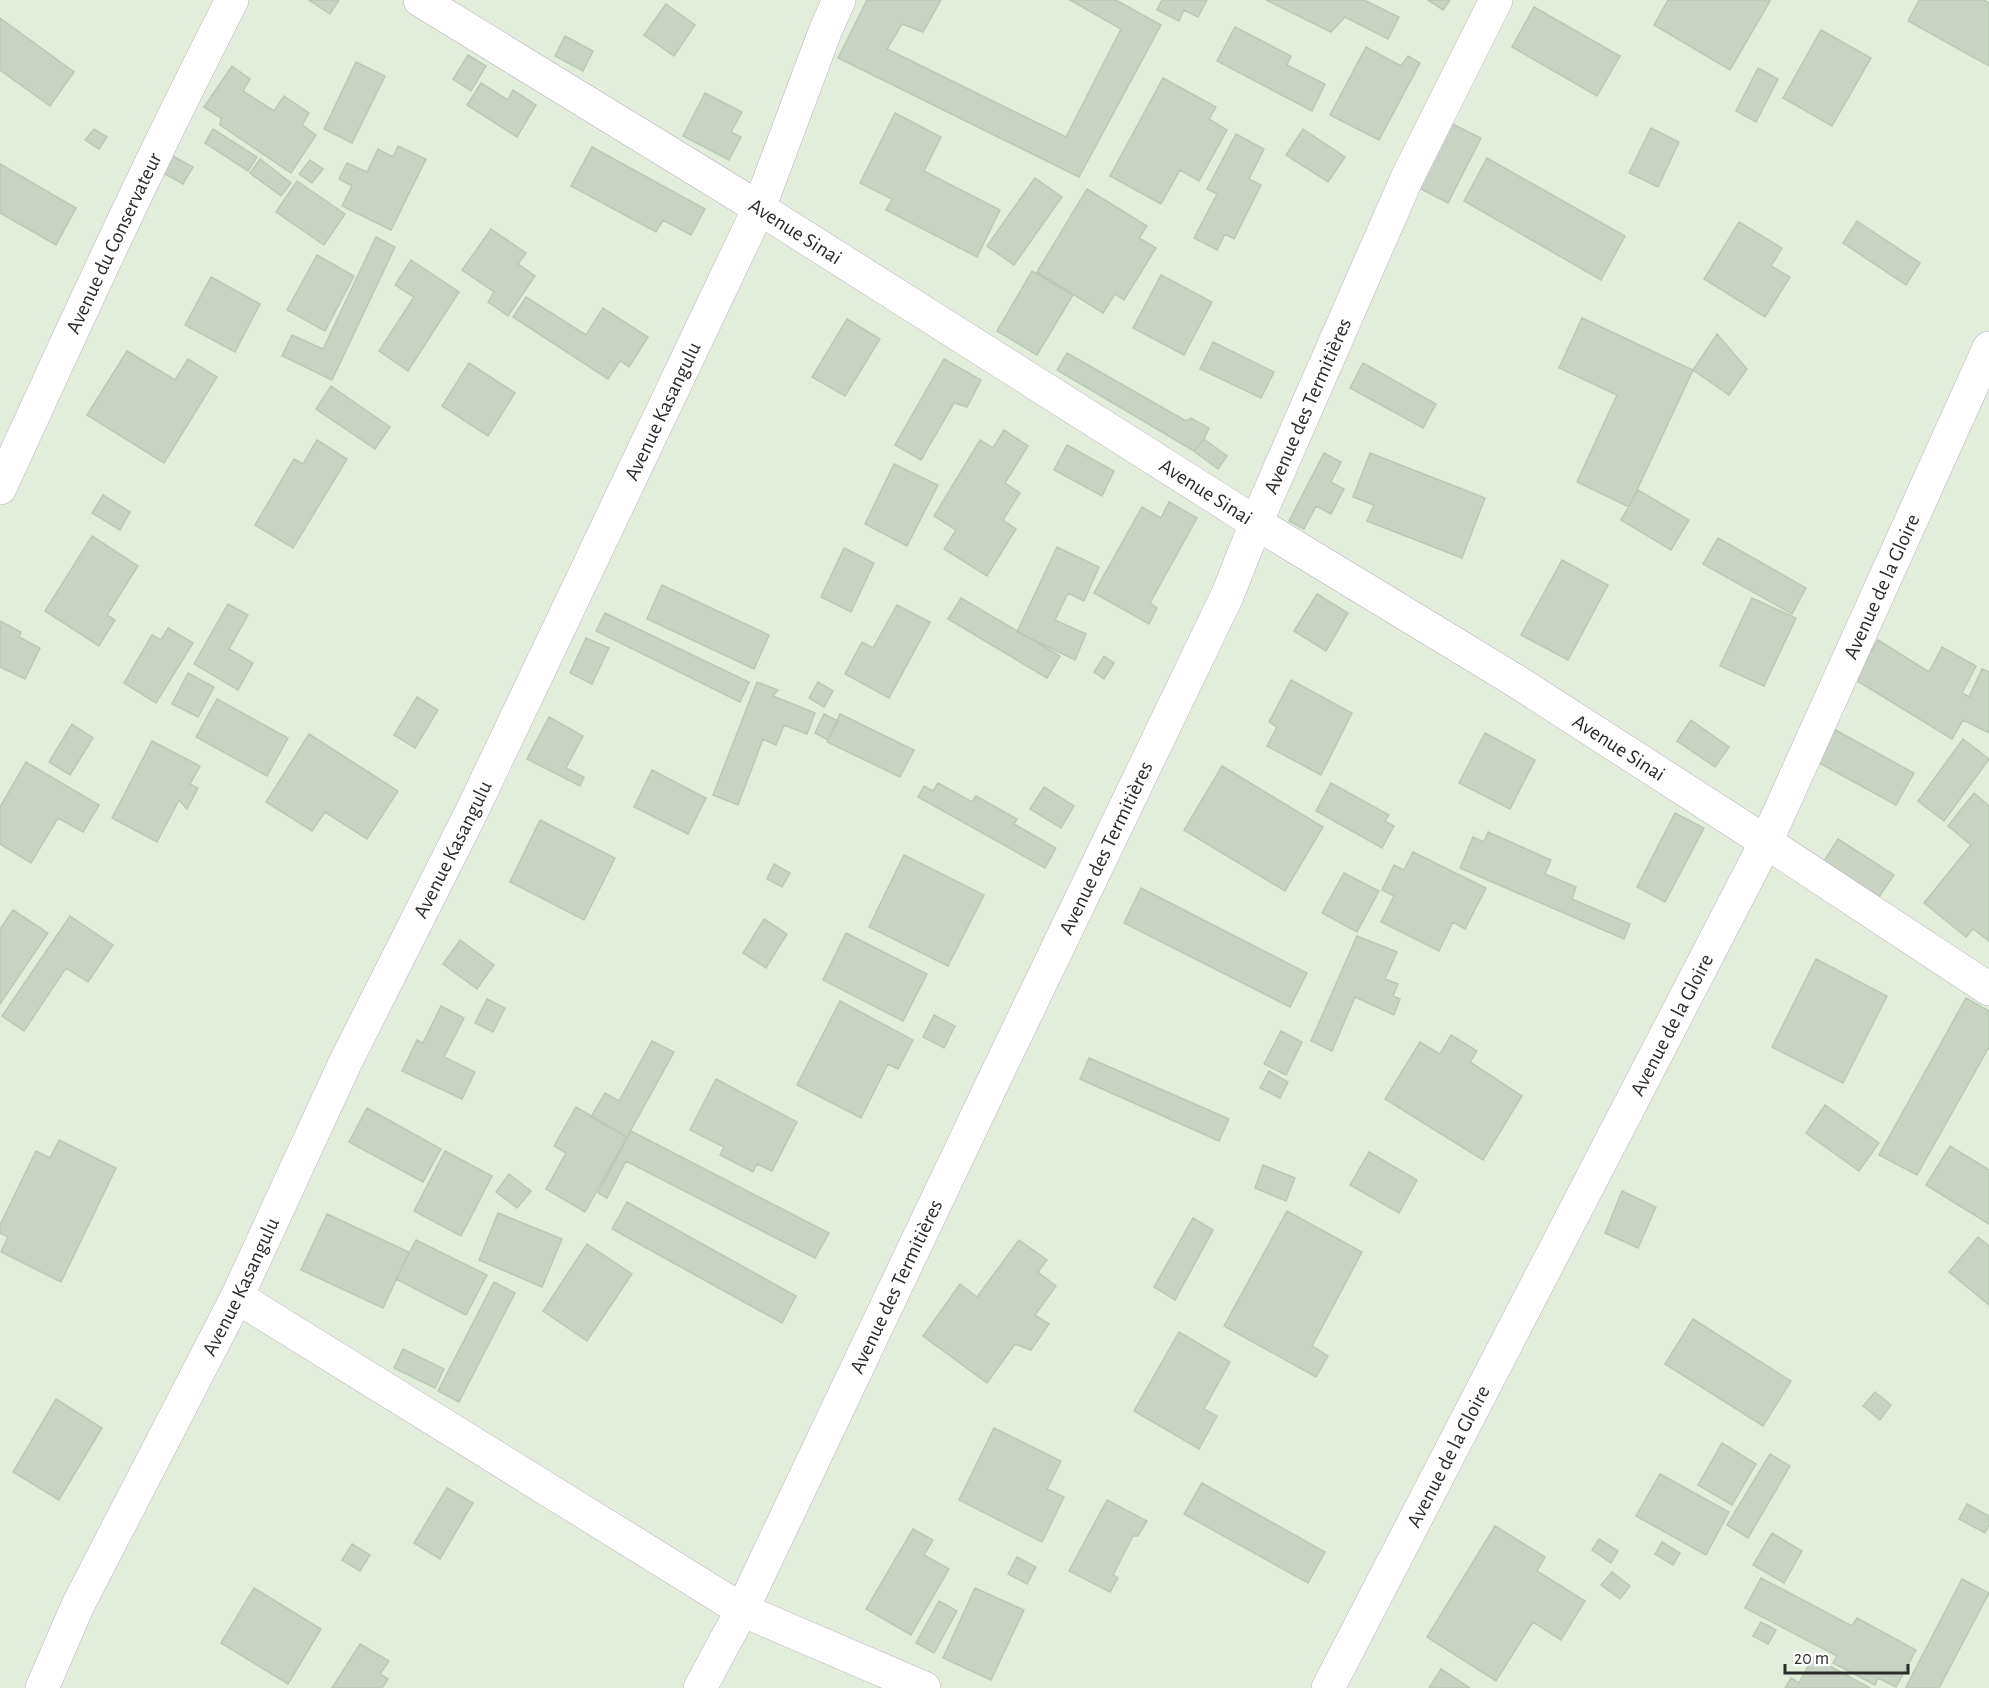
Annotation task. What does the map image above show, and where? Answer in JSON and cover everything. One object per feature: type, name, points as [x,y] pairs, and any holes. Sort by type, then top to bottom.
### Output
[{"type":"street","name":"Avenue du Conservateur","points":[[0,488],[172,117],[232,0]]},
{"type":"street","name":"Avenue Sinai","points":[[420,0],[759,208],[1256,524],[1516,681],[1989,989]]},
{"type":"street","name":"Avenue Kasangulu","points":[[42,1688],[78,1605],[237,1297],[346,1061],[471,813],[759,208],[839,0]]},
{"type":"street","name":"Avenue des Termitières","points":[[700,1688],[742,1610],[1227,596],[1256,524],[1407,178],[1496,0]]},
{"type":"street","name":"Avenue de la Gloire","points":[[1328,1688],[1766,842],[1989,348]]},
{"type":"street","points":[[237,1297],[742,1610],[924,1688]]},
{"type":"building","points":[[309,0],[339,0],[330,14]]},
{"type":"building","points":[[867,0],[941,0],[923,32],[902,24],[887,49],[1066,137],[1121,29],[1070,0],[1116,0],[1161,25],[1079,177],[838,58]]},
{"type":"building","points":[[1162,0],[1207,0],[1198,17],[1184,10],[1179,21],[1157,10]]},
{"type":"building","points":[[1266,0],[1364,0],[1399,17],[1388,39],[1345,17],[1331,32]]},
{"type":"building","points":[[1428,0],[1450,0],[1443,10]]},
{"type":"building","points":[[1668,0],[1770,1],[1730,70],[1654,25]]},
{"type":"building","points":[[1919,0],[1983,0],[1989,3],[1989,66],[1908,21]]},
{"type":"building","points":[[666,4],[695,25],[674,56],[644,35]]},
{"type":"building","points":[[1534,7],[1620,56],[1597,96],[1512,47]]},
{"type":"building","points":[[0,18],[74,72],[50,106],[0,70]]},
{"type":"building","points":[[1235,27],[1291,56],[1287,65],[1325,84],[1312,111],[1217,61]]},
{"type":"building","points":[[1821,30],[1871,58],[1832,126],[1783,98]]},
{"type":"building","points":[[565,36],[593,51],[583,71],[555,56]]},
{"type":"building","points":[[1366,47],[1401,66],[1408,56],[1420,63],[1379,140],[1330,115]]},
{"type":"building","points":[[468,55],[486,66],[471,91],[453,79]]},
{"type":"building","points":[[356,62],[385,76],[352,143],[324,129]]},
{"type":"building","points":[[232,66],[250,79],[243,91],[274,111],[284,96],[309,113],[302,125],[316,135],[291,173],[220,125],[221,118],[204,107]]},
{"type":"building","points":[[1758,68],[1778,79],[1756,122],[1736,111]]},
{"type":"building","points":[[1163,78],[1216,107],[1209,119],[1227,130],[1199,181],[1180,170],[1161,204],[1110,176]]},
{"type":"building","points":[[481,83],[508,100],[513,90],[536,105],[517,137],[467,105]]},
{"type":"building","points":[[705,93],[742,112],[731,132],[741,137],[729,160],[683,136]]},
{"type":"building","points":[[895,113],[941,137],[924,171],[1000,210],[977,257],[886,210],[892,199],[860,183]]},
{"type":"building","points":[[1444,120],[1481,138],[1448,203],[1411,184]]},
{"type":"building","points":[[1651,128],[1679,142],[1658,187],[1629,173]]},
{"type":"building","points":[[94,129],[107,137],[99,149],[85,140]]},
{"type":"building","points":[[213,129],[257,157],[248,171],[205,143]]},
{"type":"building","points":[[1303,129],[1345,157],[1328,182],[1286,155]]},
{"type":"building","points":[[1236,134],[1264,149],[1249,179],[1261,185],[1234,239],[1225,234],[1217,250],[1194,238],[1217,194],[1207,189]]},
{"type":"building","points":[[398,146],[426,159],[391,230],[342,206],[352,186],[339,179],[347,163],[367,172],[378,149],[393,157]]},
{"type":"building","points":[[592,147],[705,209],[691,235],[663,220],[656,232],[571,186]]},
{"type":"building","points":[[165,152],[193,167],[183,184],[156,169]]},
{"type":"building","points":[[1487,158],[1625,236],[1601,280],[1464,201]]},
{"type":"building","points":[[260,159],[291,183],[281,196],[250,173]]},
{"type":"building","points":[[310,160],[323,169],[312,183],[299,174]]},
{"type":"building","points":[[0,164],[76,208],[56,245],[0,213]]},
{"type":"building","points":[[1035,178],[1062,197],[1014,265],[987,246]]},
{"type":"building","points":[[297,181],[345,214],[324,245],[276,212]]},
{"type":"building","points":[[1087,189],[1147,226],[1139,238],[1156,248],[1124,300],[1115,294],[1103,313],[1037,272]]},
{"type":"building","points":[[1857,221],[1920,263],[1906,285],[1843,243]]},
{"type":"building","points":[[1739,222],[1782,248],[1771,266],[1790,277],[1765,317],[1704,279]]},
{"type":"building","points":[[491,229],[526,253],[518,264],[535,276],[508,316],[488,302],[494,292],[462,270]]},
{"type":"building","points":[[376,237],[395,247],[332,380],[282,356],[292,335],[323,349]]},
{"type":"building","points":[[317,255],[354,276],[325,331],[287,310]]},
{"type":"building","points":[[411,260],[459,292],[408,371],[379,351],[414,297],[395,285]]},
{"type":"building","points":[[1032,271],[1073,295],[1037,355],[997,331]]},
{"type":"building","points":[[1161,275],[1212,302],[1184,355],[1133,328]]},
{"type":"building","points":[[211,277],[260,304],[235,352],[185,325]]},
{"type":"building","points":[[526,297],[586,335],[603,308],[648,337],[629,367],[620,361],[608,379],[513,317]]},
{"type":"building","points":[[1582,318],[1693,370],[1629,507],[1577,482],[1617,395],[1559,368]]},
{"type":"building","points":[[847,319],[880,339],[845,396],[812,377]]},
{"type":"building","points":[[1717,334],[1747,369],[1729,395],[1693,370]]},
{"type":"building","points":[[1213,342],[1274,372],[1261,398],[1200,369]]},
{"type":"building","points":[[127,351],[175,380],[188,359],[217,377],[164,463],[87,415]]},
{"type":"building","points":[[1067,353],[1186,421],[1191,418],[1209,428],[1204,439],[1194,451],[1057,370]]},
{"type":"building","points":[[944,359],[981,380],[967,407],[954,403],[921,460],[895,445]]},
{"type":"building","points":[[469,363],[515,393],[488,436],[442,406]]},
{"type":"building","points":[[1363,363],[1436,404],[1423,428],[1350,388]]},
{"type":"building","points":[[331,386],[390,427],[375,449],[316,409]]},
{"type":"building","points":[[1004,430],[1028,446],[1005,483],[1020,493],[1003,520],[1016,529],[987,576],[944,549],[956,530],[934,516],[980,440],[993,448]]},
{"type":"building","points":[[1204,439],[1227,456],[1218,469],[1194,451]]},
{"type":"building","points":[[317,440],[347,459],[293,548],[255,525],[294,459],[303,464]]},
{"type":"building","points":[[1067,445],[1114,471],[1102,496],[1054,470]]},
{"type":"building","points":[[1324,453],[1341,462],[1331,482],[1344,489],[1331,514],[1316,506],[1304,529],[1289,521]]},
{"type":"building","points":[[1370,453],[1485,498],[1462,558],[1367,521],[1374,505],[1353,497]]},
{"type":"building","points":[[894,464],[938,485],[907,546],[865,524]]},
{"type":"building","points":[[1638,490],[1689,520],[1671,550],[1621,520]]},
{"type":"building","points":[[103,495],[130,512],[120,530],[92,513]]},
{"type":"building","points":[[1169,502],[1197,518],[1150,603],[1157,608],[1149,624],[1094,593],[1142,507],[1161,518]]},
{"type":"building","points":[[92,536],[138,566],[107,615],[115,620],[99,646],[45,611]]},
{"type":"building","points":[[1718,538],[1806,588],[1792,614],[1703,564]]},
{"type":"building","points":[[1057,547],[1099,567],[1084,601],[1068,593],[1055,620],[1086,634],[1075,660],[1017,632]]},
{"type":"building","points":[[844,548],[874,563],[851,612],[821,597]]},
{"type":"building","points":[[1562,560],[1608,585],[1568,660],[1521,635]]},
{"type":"building","points":[[662,585],[769,635],[754,669],[647,619]]},
{"type":"building","points":[[1317,594],[1348,613],[1326,651],[1294,631]]},
{"type":"building","points":[[961,598],[1060,656],[1047,678],[948,619]]},
{"type":"building","points":[[1752,598],[1796,618],[1764,686],[1720,666]]},
{"type":"building","points":[[228,604],[248,615],[229,649],[253,663],[238,690],[194,664]]},
{"type":"building","points":[[897,605],[930,622],[889,698],[845,674],[862,642],[873,648]]},
{"type":"building","points":[[605,613],[749,682],[740,702],[596,631]]},
{"type":"building","points":[[0,621],[21,632],[19,637],[40,648],[25,679],[0,667]]},
{"type":"building","points":[[168,628],[193,643],[156,703],[124,683],[152,635],[161,640]]},
{"type":"building","points":[[586,638],[609,648],[592,684],[570,673]]},
{"type":"building","points":[[1878,640],[1929,672],[1942,647],[1976,666],[1962,693],[1969,697],[1982,669],[1989,672],[1989,733],[1963,720],[1952,739],[1854,679]]},
{"type":"building","points":[[1104,656],[1114,663],[1104,679],[1094,672]]},
{"type":"building","points":[[188,673],[214,687],[198,717],[172,704]]},
{"type":"building","points":[[1291,680],[1352,713],[1321,775],[1267,746],[1277,727],[1269,722]]},
{"type":"building","points":[[757,682],[778,690],[773,696],[815,713],[807,734],[784,725],[776,745],[763,739],[738,805],[713,795]]},
{"type":"building","points":[[818,682],[833,691],[824,707],[809,698]]},
{"type":"building","points":[[417,697],[438,710],[415,748],[394,735]]},
{"type":"building","points":[[217,699],[288,738],[267,776],[196,737]]},
{"type":"building","points":[[824,714],[838,721],[828,740],[815,733]]},
{"type":"building","points":[[840,714],[914,750],[900,777],[827,742]]},
{"type":"building","points":[[549,717],[583,736],[566,768],[584,777],[580,786],[527,759]]},
{"type":"building","points":[[1691,720],[1729,747],[1715,767],[1677,741]]},
{"type":"building","points":[[72,724],[93,738],[70,775],[49,762]]},
{"type":"building","points":[[1830,727],[1914,773],[1896,805],[1812,759]]},
{"type":"building","points":[[1485,733],[1535,760],[1510,809],[1459,783]]},
{"type":"building","points":[[309,734],[398,791],[367,839],[325,812],[312,831],[266,802]]},
{"type":"building","points":[[1963,739],[1989,759],[1944,821],[1918,801]]},
{"type":"building","points":[[152,741],[200,766],[190,784],[198,788],[187,809],[179,800],[157,842],[112,818]]},
{"type":"building","points":[[26,762],[99,805],[83,832],[58,818],[31,863],[0,844],[0,807]]},
{"type":"building","points":[[1222,766],[1323,827],[1285,891],[1184,830]]},
{"type":"building","points":[[652,770],[706,798],[688,834],[634,807]]},
{"type":"building","points":[[938,783],[972,802],[976,796],[1017,819],[1014,824],[1056,848],[1045,868],[918,797],[924,786],[933,791]]},
{"type":"building","points":[[1331,783],[1389,815],[1385,821],[1394,826],[1382,848],[1316,811]]},
{"type":"building","points":[[1044,787],[1074,806],[1061,828],[1030,809]]},
{"type":"building","points":[[1974,793],[1989,806],[1989,941],[1973,929],[1966,937],[1924,903],[1971,845],[1948,826]]},
{"type":"building","points":[[1675,813],[1704,828],[1665,902],[1637,887]]},
{"type":"building","points":[[540,820],[615,858],[584,920],[510,882]]},
{"type":"building","points":[[1488,832],[1551,860],[1545,874],[1576,887],[1572,899],[1630,924],[1624,939],[1460,868],[1473,837],[1484,842]]},
{"type":"building","points":[[1838,839],[1894,875],[1879,897],[1824,861]]},
{"type":"building","points":[[1413,852],[1486,888],[1465,929],[1453,922],[1439,951],[1381,922],[1394,896],[1382,890],[1394,865],[1404,870]]},
{"type":"building","points":[[904,855],[984,895],[948,966],[869,927]]},
{"type":"building","points":[[774,864],[790,873],[782,887],[767,879]]},
{"type":"building","points":[[1344,873],[1379,891],[1357,932],[1322,913]]},
{"type":"building","points":[[1141,888],[1307,973],[1290,1007],[1124,923]]},
{"type":"building","points":[[13,910],[48,933],[0,1004],[0,929]]},
{"type":"building","points":[[70,916],[113,945],[88,982],[66,968],[24,1031],[2,1016]]},
{"type":"building","points":[[764,919],[787,934],[766,968],[743,953]]},
{"type":"building","points":[[846,933],[927,974],[903,1021],[823,980]]},
{"type":"building","points":[[1357,936],[1397,952],[1385,979],[1398,984],[1393,996],[1400,999],[1394,1015],[1355,997],[1332,1051],[1311,1041]]},
{"type":"building","points":[[460,940],[494,965],[477,989],[443,964]]},
{"type":"building","points":[[1816,959],[1887,996],[1843,1083],[1772,1047]]},
{"type":"building","points":[[1966,998],[1989,1011],[1989,1047],[1917,1175],[1879,1155]]},
{"type":"building","points":[[487,999],[505,1008],[493,1032],[475,1023]]},
{"type":"building","points":[[840,1001],[913,1040],[898,1069],[888,1064],[861,1118],[797,1085]]},
{"type":"building","points":[[441,1006],[464,1018],[444,1057],[475,1072],[462,1099],[402,1071],[417,1040],[423,1043]]},
{"type":"building","points":[[934,1015],[955,1026],[944,1048],[923,1037]]},
{"type":"building","points":[[1281,1031],[1302,1042],[1286,1075],[1264,1064]]},
{"type":"building","points":[[1451,1035],[1477,1051],[1470,1062],[1522,1096],[1483,1160],[1385,1099],[1420,1042],[1440,1054]]},
{"type":"building","points":[[652,1041],[674,1052],[627,1137],[591,1117],[605,1093],[619,1101]]},
{"type":"building","points":[[1089,1058],[1229,1119],[1219,1141],[1080,1079]]},
{"type":"building","points":[[1269,1071],[1288,1082],[1280,1098],[1260,1088]]},
{"type":"building","points":[[716,1079],[797,1122],[772,1171],[757,1164],[753,1172],[720,1155],[724,1147],[690,1130]]},
{"type":"building","points":[[1825,1105],[1879,1143],[1859,1171],[1806,1133]]},
{"type":"building","points":[[576,1107],[627,1137],[585,1212],[546,1189],[566,1153],[554,1146]]},
{"type":"building","points":[[367,1108],[441,1149],[423,1182],[349,1142]]},
{"type":"building","points":[[631,1131],[829,1233],[815,1258],[626,1161],[607,1198],[598,1193]]},
{"type":"building","points":[[59,1140],[116,1168],[61,1282],[1,1252],[8,1237],[0,1233],[0,1225],[36,1151],[50,1158]]},
{"type":"building","points":[[1950,1146],[1989,1170],[1989,1224],[1926,1185]]},
{"type":"building","points":[[445,1151],[492,1176],[461,1236],[414,1211]]},
{"type":"building","points":[[1369,1152],[1417,1180],[1399,1213],[1350,1185]]},
{"type":"building","points":[[1263,1165],[1295,1178],[1286,1201],[1255,1188]]},
{"type":"building","points":[[509,1174],[531,1191],[517,1208],[496,1192]]},
{"type":"building","points":[[1622,1191],[1656,1207],[1638,1248],[1605,1233]]},
{"type":"building","points":[[627,1202],[796,1296],[782,1323],[612,1229]]},
{"type":"building","points":[[1287,1211],[1362,1252],[1312,1346],[1328,1356],[1316,1377],[1224,1326]]},
{"type":"building","points":[[498,1213],[562,1239],[542,1287],[479,1260]]},
{"type":"building","points":[[327,1214],[409,1252],[383,1308],[301,1270]]},
{"type":"building","points":[[1193,1218],[1213,1230],[1175,1300],[1154,1287]]},
{"type":"building","points":[[1978,1237],[1989,1246],[1989,1305],[1949,1272]]},
{"type":"building","points":[[416,1240],[487,1275],[466,1315],[396,1279]]},
{"type":"building","points":[[1019,1240],[1047,1260],[1038,1272],[1056,1286],[1035,1315],[1049,1324],[1031,1350],[1015,1344],[987,1383],[923,1336],[960,1284],[977,1297]]},
{"type":"building","points":[[587,1244],[632,1274],[587,1341],[543,1311]]},
{"type":"building","points":[[494,1282],[515,1293],[459,1402],[438,1391]]},
{"type":"building","points":[[1693,1319],[1791,1381],[1763,1426],[1665,1364]]},
{"type":"building","points":[[1179,1332],[1230,1362],[1204,1409],[1217,1416],[1199,1449],[1134,1411]]},
{"type":"building","points":[[403,1349],[444,1369],[435,1388],[394,1368]]},
{"type":"building","points":[[1875,1392],[1891,1405],[1880,1420],[1863,1406]]},
{"type":"building","points":[[56,1399],[102,1428],[59,1500],[13,1472]]},
{"type":"building","points":[[994,1428],[1061,1461],[1047,1489],[1064,1497],[1042,1542],[959,1500]]},
{"type":"building","points":[[1722,1443],[1756,1464],[1732,1505],[1698,1485]]},
{"type":"building","points":[[1770,1454],[1790,1466],[1748,1538],[1727,1525]]},
{"type":"building","points":[[1660,1474],[1729,1512],[1706,1555],[1636,1516]]},
{"type":"building","points":[[1202,1483],[1325,1552],[1308,1583],[1184,1514]]},
{"type":"building","points":[[447,1488],[473,1503],[440,1559],[414,1543]]},
{"type":"building","points":[[1107,1500],[1147,1521],[1138,1536],[1133,1536],[1113,1575],[1118,1578],[1110,1592],[1069,1571]]},
{"type":"building","points":[[1967,1504],[1989,1516],[1989,1525],[1985,1533],[1959,1519]]},
{"type":"building","points":[[1495,1526],[1545,1557],[1537,1571],[1585,1601],[1561,1640],[1533,1622],[1496,1681],[1427,1637]]},
{"type":"building","points":[[913,1529],[933,1540],[924,1555],[949,1569],[911,1635],[866,1609]]},
{"type":"building","points":[[1772,1533],[1802,1551],[1784,1583],[1753,1565]]},
{"type":"building","points":[[1599,1539],[1618,1551],[1611,1563],[1592,1550]]},
{"type":"building","points":[[1662,1542],[1680,1553],[1673,1565],[1655,1554]]},
{"type":"building","points":[[352,1544],[370,1555],[360,1571],[342,1560]]},
{"type":"building","points":[[1017,1557],[1036,1567],[1027,1584],[1008,1574]]},
{"type":"building","points":[[1612,1572],[1630,1586],[1620,1599],[1601,1585]]},
{"type":"building","points":[[1761,1578],[1852,1626],[1857,1618],[1916,1650],[1896,1687],[1878,1678],[1875,1685],[1833,1663],[1837,1656],[1745,1608]]},
{"type":"building","points":[[1962,1579],[1989,1593],[1939,1688],[1906,1687]]},
{"type":"building","points":[[254,1588],[321,1629],[288,1684],[221,1643]]},
{"type":"building","points":[[975,1588],[1024,1610],[991,1680],[943,1658]]},
{"type":"building","points":[[939,1601],[957,1611],[934,1653],[916,1643]]},
{"type":"building","points":[[1761,1622],[1776,1630],[1768,1644],[1753,1636]]},
{"type":"building","points":[[360,1644],[389,1661],[380,1674],[388,1679],[382,1688],[332,1688]]},
{"type":"building","points":[[1813,1657],[1870,1688],[1785,1688],[1791,1678],[1799,1683]]},
{"type":"building","points":[[1441,1669],[1470,1688],[1429,1688]]}]
